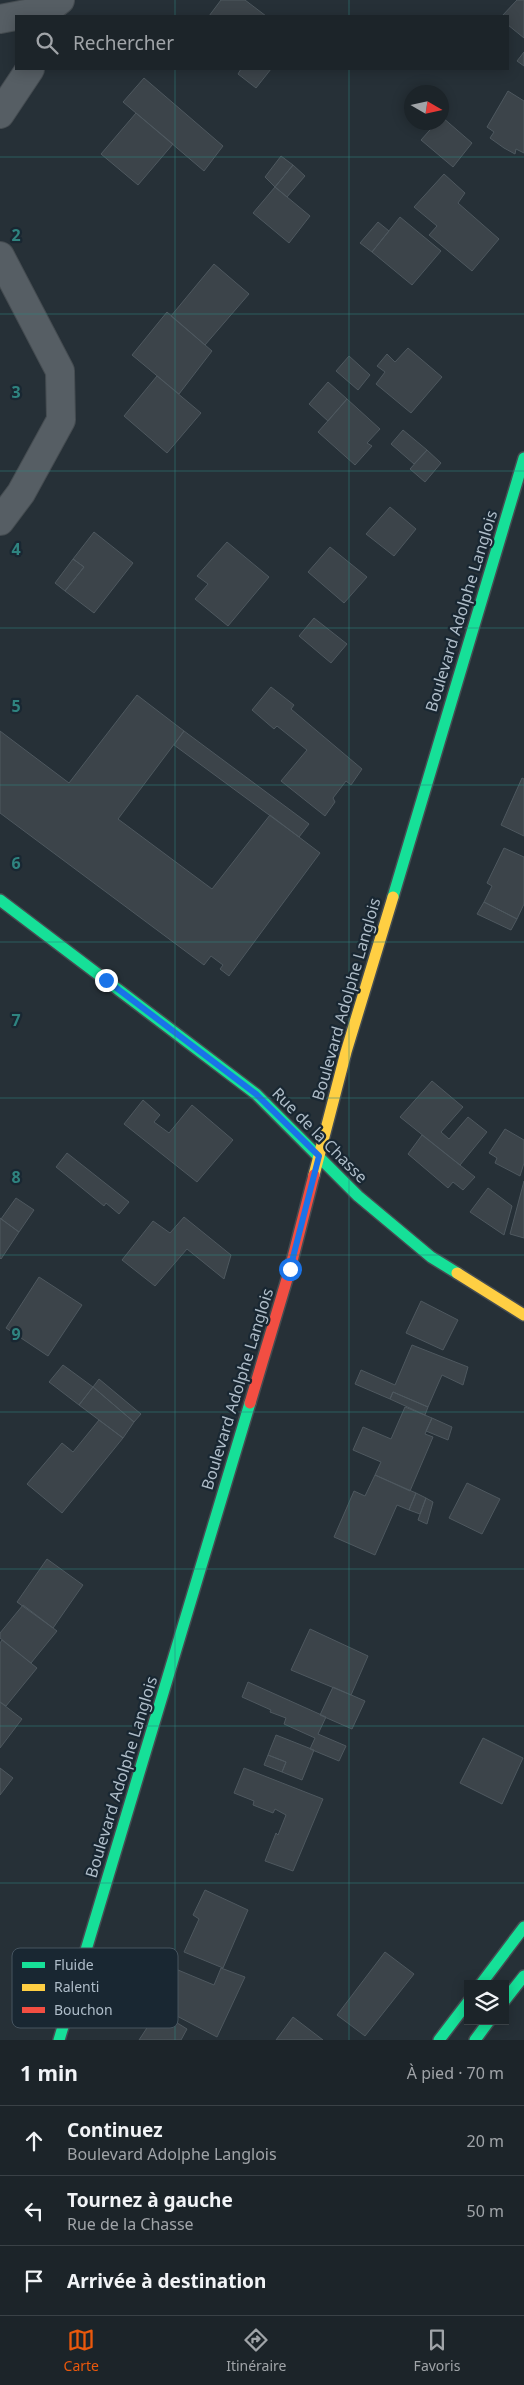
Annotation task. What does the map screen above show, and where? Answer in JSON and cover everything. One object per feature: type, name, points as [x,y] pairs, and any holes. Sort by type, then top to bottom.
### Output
[{"type":"street","points":[[20,15],[51,9]]},
{"type":"street","points":[[0,19],[15,16]]},
{"type":"street","points":[[0,114],[29,70]]},
{"type":"street","points":[[0,256],[60,370],[61,420],[21,493],[0,521]]},
{"type":"street","name":"Boulevard Adolphe Langlois","points":[[87,1948],[290,1269],[348,1042],[524,458]]},
{"type":"street","name":"Rue de la Chasse","points":[[0,900],[256,1094],[358,1196],[431,1257],[524,1315]]},
{"type":"street","points":[[484,1980],[524,1927]]},
{"type":"street","points":[[509,1995],[524,1976]]},
{"type":"street","points":[[439,2040],[464,2007]]},
{"type":"street","points":[[475,2040],[486,2025]]},
{"type":"street","name":"Boulevard Adolphe Langlois","points":[[59,2040],[63,2028]]},
{"type":"building","points":[[221,0],[245,0],[265,15],[210,15]]},
{"type":"building","points":[[517,0],[524,0],[524,38],[509,26],[509,15],[503,15]]},
{"type":"building","points":[[524,52],[524,66],[517,61]]},
{"type":"building","points":[[240,70],[270,70],[256,88],[238,74]]},
{"type":"building","points":[[144,78],[223,146],[204,171],[123,102]]},
{"type":"building","points":[[508,91],[524,101],[524,153],[516,149],[515,154],[504,148],[490,138],[494,132],[487,127]]},
{"type":"building","points":[[136,113],[173,144],[138,185],[101,154]]},
{"type":"building","points":[[449,123],[472,143],[453,167],[421,140],[430,130],[449,130]]},
{"type":"building","points":[[281,156],[293,165],[275,187],[265,177]]},
{"type":"building","points":[[293,165],[305,176],[287,197],[275,187]]},
{"type":"building","points":[[444,174],[465,193],[458,203],[499,239],[472,271],[429,235],[437,226],[414,207]]},
{"type":"building","points":[[275,187],[310,216],[289,243],[253,213]]},
{"type":"building","points":[[400,217],[441,251],[412,285],[372,252]]},
{"type":"building","points":[[378,222],[389,231],[372,252],[360,243]]},
{"type":"building","points":[[214,264],[249,294],[205,345],[171,316]]},
{"type":"building","points":[[167,312],[212,351],[179,394],[132,355]]},
{"type":"building","points":[[408,348],[442,377],[411,413],[376,384],[385,372],[377,366],[387,354],[395,362]]},
{"type":"building","points":[[349,356],[370,375],[358,390],[336,371]]},
{"type":"building","points":[[157,376],[201,413],[167,453],[124,416]]},
{"type":"building","points":[[328,382],[347,399],[328,421],[309,404]]},
{"type":"building","points":[[347,399],[380,429],[367,443],[372,446],[355,465],[318,432]]},
{"type":"building","points":[[403,430],[427,450],[414,464],[391,444]]},
{"type":"building","points":[[427,450],[441,463],[425,482],[410,469]]},
{"type":"building","points":[[390,507],[416,529],[394,556],[366,534]]},
{"type":"building","points":[[94,532],[133,563],[94,613],[65,591],[84,567],[73,559]]},
{"type":"building","points":[[227,542],[269,577],[228,626],[195,599],[208,584],[197,576]]},
{"type":"building","points":[[330,547],[367,577],[344,603],[308,572]]},
{"type":"building","points":[[73,559],[84,567],[65,591],[55,583]]},
{"type":"building","points":[[314,618],[347,644],[331,663],[299,636]]},
{"type":"building","points":[[271,687],[294,705],[291,709],[362,769],[351,785],[346,781],[333,798],[335,802],[325,816],[281,781],[307,750],[277,726],[274,729],[252,710]]},
{"type":"building","points":[[137,695],[184,731],[118,819],[212,889],[270,815],[320,853],[229,976],[220,969],[223,965],[211,956],[204,965],[0,813],[0,731],[69,783]]},
{"type":"building","points":[[184,731],[309,824],[299,837],[174,745]]},
{"type":"building","points":[[522,778],[524,779],[524,836],[501,825]]},
{"type":"building","points":[[504,848],[524,857],[524,904],[517,919],[484,902],[492,886],[487,883]]},
{"type":"building","points":[[484,902],[517,919],[511,930],[477,914]]},
{"type":"building","points":[[432,1081],[463,1107],[441,1132],[449,1139],[468,1117],[487,1132],[460,1165],[400,1117]]},
{"type":"building","points":[[143,1100],[160,1115],[154,1122],[169,1133],[192,1105],[233,1140],[197,1182],[124,1124]]},
{"type":"building","points":[[505,1129],[524,1140],[524,1163],[520,1176],[495,1163],[497,1158],[489,1153]]},
{"type":"building","points":[[422,1135],[475,1177],[463,1190],[453,1182],[448,1188],[408,1154]]},
{"type":"building","points":[[67,1153],[129,1202],[119,1214],[106,1203],[104,1206],[56,1167]]},
{"type":"building","points":[[524,1181],[524,1238],[510,1234]]},
{"type":"building","points":[[488,1188],[512,1206],[504,1235],[470,1212]]},
{"type":"building","points":[[16,1198],[34,1210],[19,1232],[1,1219]]},
{"type":"building","points":[[184,1217],[231,1255],[224,1279],[187,1249],[155,1286],[122,1260],[153,1221],[170,1233]]},
{"type":"building","points":[[0,1218],[19,1232],[1,1259],[0,1258]]},
{"type":"building","points":[[39,1277],[82,1305],[48,1356],[6,1328]]},
{"type":"building","points":[[421,1301],[458,1320],[443,1350],[406,1333]]},
{"type":"building","points":[[412,1345],[468,1367],[463,1385],[442,1375],[428,1407],[393,1392],[390,1399],[355,1384],[361,1370],[395,1385]]},
{"type":"building","points":[[63,1365],[93,1387],[79,1405],[49,1382]]},
{"type":"building","points":[[99,1379],[141,1414],[134,1422],[93,1387]]},
{"type":"building","points":[[93,1387],[134,1422],[123,1438],[79,1405]]},
{"type":"building","points":[[393,1392],[428,1407],[425,1415],[390,1399]]},
{"type":"building","points":[[405,1407],[432,1418],[425,1434],[433,1437],[410,1491],[375,1475],[381,1462],[353,1450],[363,1427],[391,1439]]},
{"type":"building","points":[[432,1418],[452,1427],[448,1440],[426,1431]]},
{"type":"building","points":[[99,1420],[123,1438],[62,1513],[27,1484],[62,1443],[73,1452]]},
{"type":"building","points":[[375,1475],[416,1493],[409,1510],[397,1505],[375,1555],[334,1537],[354,1491],[365,1496]]},
{"type":"building","points":[[467,1483],[500,1499],[482,1534],[449,1518]]},
{"type":"building","points":[[416,1493],[426,1498],[420,1514],[409,1510]]},
{"type":"building","points":[[426,1498],[433,1502],[427,1524],[418,1520]]},
{"type":"building","points":[[47,1559],[83,1585],[53,1628],[17,1602]]},
{"type":"building","points":[[23,1605],[57,1631],[31,1663],[0,1638],[0,1633]]},
{"type":"building","points":[[310,1629],[368,1656],[351,1695],[291,1670]]},
{"type":"building","points":[[2,1640],[37,1668],[6,1706],[0,1702],[0,1643]]},
{"type":"building","points":[[248,1682],[326,1717],[318,1734],[346,1746],[339,1761],[310,1749],[315,1738],[284,1724],[286,1718],[242,1697]]},
{"type":"building","points":[[333,1687],[365,1701],[352,1729],[320,1715]]},
{"type":"building","points":[[0,1702],[22,1719],[0,1748]]},
{"type":"building","points":[[276,1735],[314,1750],[302,1780],[282,1772],[286,1762],[268,1755]]},
{"type":"building","points":[[483,1738],[523,1758],[502,1804],[460,1783]]},
{"type":"building","points":[[268,1755],[286,1762],[282,1772],[264,1765]]},
{"type":"building","points":[[0,1768],[13,1778],[0,1795]]},
{"type":"building","points":[[244,1768],[323,1799],[293,1871],[265,1861],[276,1833],[278,1835],[286,1815],[275,1809],[273,1813],[253,1805],[254,1801],[234,1793]]},
{"type":"building","points":[[205,1890],[248,1910],[223,1968],[184,1952],[199,1919],[193,1915]]},
{"type":"building","points":[[385,1952],[414,1974],[365,2036],[337,2015]]},
{"type":"building","points":[[221,1968],[245,1977],[217,2037],[178,2017],[178,1970],[214,1985]]},
{"type":"building","points":[[293,2017],[323,2040],[276,2040]]},
{"type":"building","points":[[178,2023],[187,2029],[181,2040],[139,2040],[147,2028],[178,2028]]},
{"type":"traffic: fast","points":[[393,897],[524,458]]},
{"type":"traffic: fast","points":[[0,900],[256,1094],[358,1196],[431,1257],[457,1273]]},
{"type":"traffic: fast","points":[[87,1948],[250,1403]]},
{"type":"traffic: fast","points":[[484,1980],[524,1927]]},
{"type":"traffic: fast","points":[[509,1995],[524,1976]]},
{"type":"traffic: fast","points":[[439,2040],[464,2007]]},
{"type":"traffic: fast","points":[[475,2040],[486,2025]]},
{"type":"traffic: fast","points":[[59,2040],[63,2028]]},
{"type":"traffic: slow","points":[[314,1175],[346,1052],[393,897]]},
{"type":"traffic: slow","points":[[457,1273],[524,1315]]},
{"type":"traffic: jam","points":[[250,1403],[290,1269],[314,1175]]},
{"type":"route","points":[[106,980],[256,1094],[319,1156],[290,1269]]}]
